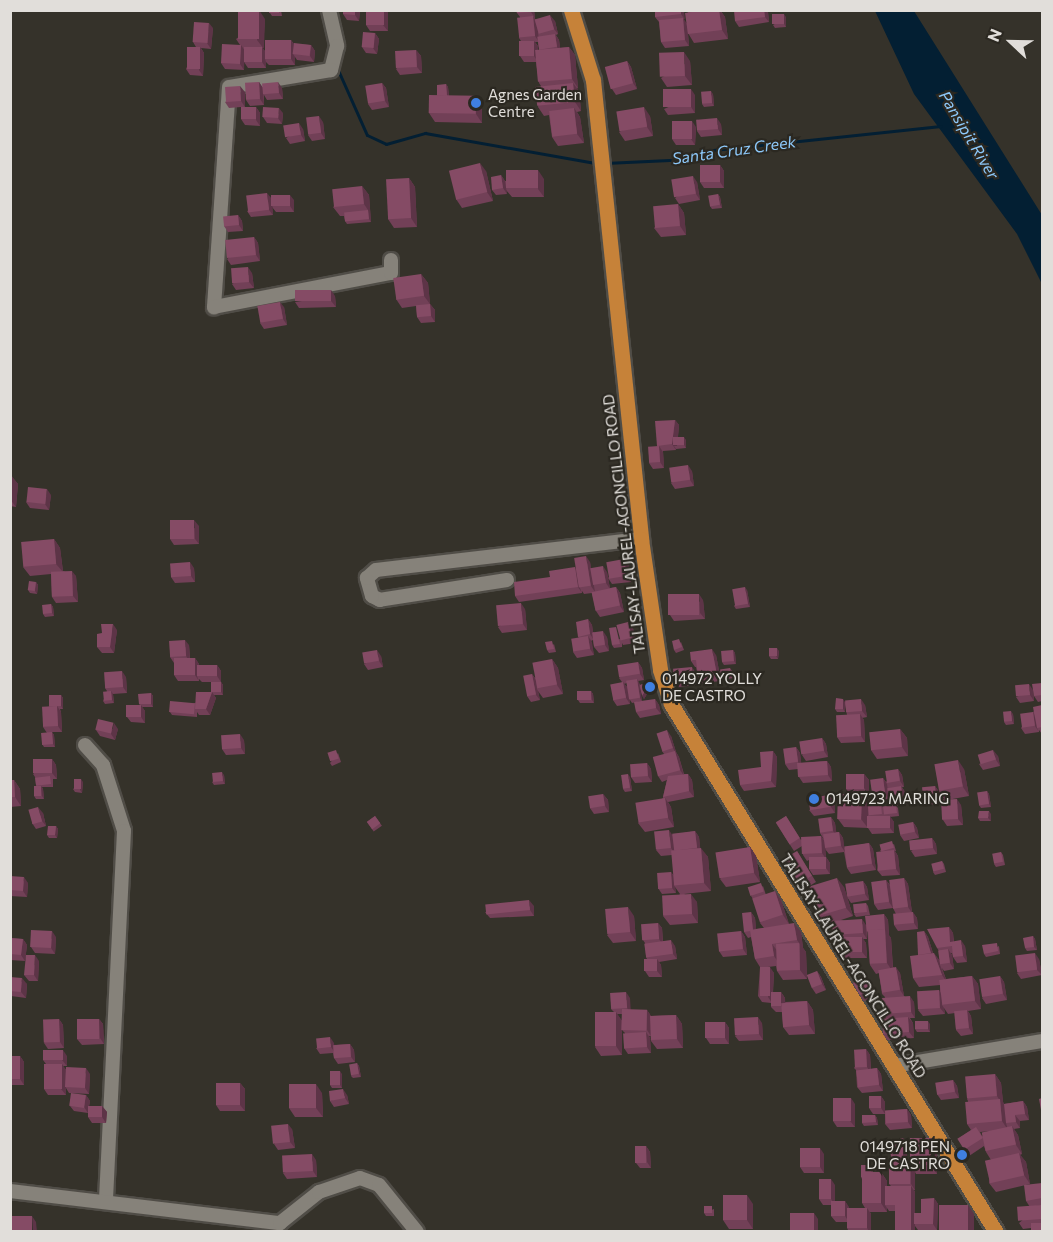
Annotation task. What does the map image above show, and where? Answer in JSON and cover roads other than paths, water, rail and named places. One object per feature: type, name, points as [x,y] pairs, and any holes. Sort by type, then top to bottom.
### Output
[{"type":"main road","name":"TALISAY-LAUREL-AGONCILLO ROAD","points":[[571,10],[593,80],[602,143],[641,539],[658,661],[670,704],[996,1232]]},
{"type":"street","points":[[329,10],[337,46],[331,70],[228,87],[214,307],[391,273],[392,260]]},
{"type":"street","points":[[507,580],[380,600],[372,596],[367,578],[376,570],[641,539]]},
{"type":"street","points":[[85,745],[103,765],[124,831],[106,1200]]},
{"type":"street","points":[[894,1066],[1042,1041]]},
{"type":"street","points":[[10,1191],[106,1200],[280,1223],[319,1192],[360,1178],[379,1185],[417,1232]]},
{"type":"water","name":"Pansipit River","points":[[875,11],[914,11],[1042,215],[1042,284],[1017,234],[914,94]]},
{"type":"waterway","name":"Santa Cruz Creek","points":[[338,70],[367,135],[386,144],[425,133],[596,163]]},
{"type":"waterway","name":"Santa Cruz Creek","points":[[605,163],[691,159],[713,150],[941,126]]},
{"type":"place","name":"Agnes Garden Centre","points":[[476,103]]},
{"type":"place","name":"014972 YOLLY DE CASTRO","points":[[650,687]]},
{"type":"place","name":"0149723 MARING","points":[[814,799]]},
{"type":"place","name":"0149718 PEN DE CASTRO","points":[[962,1155]]}]
